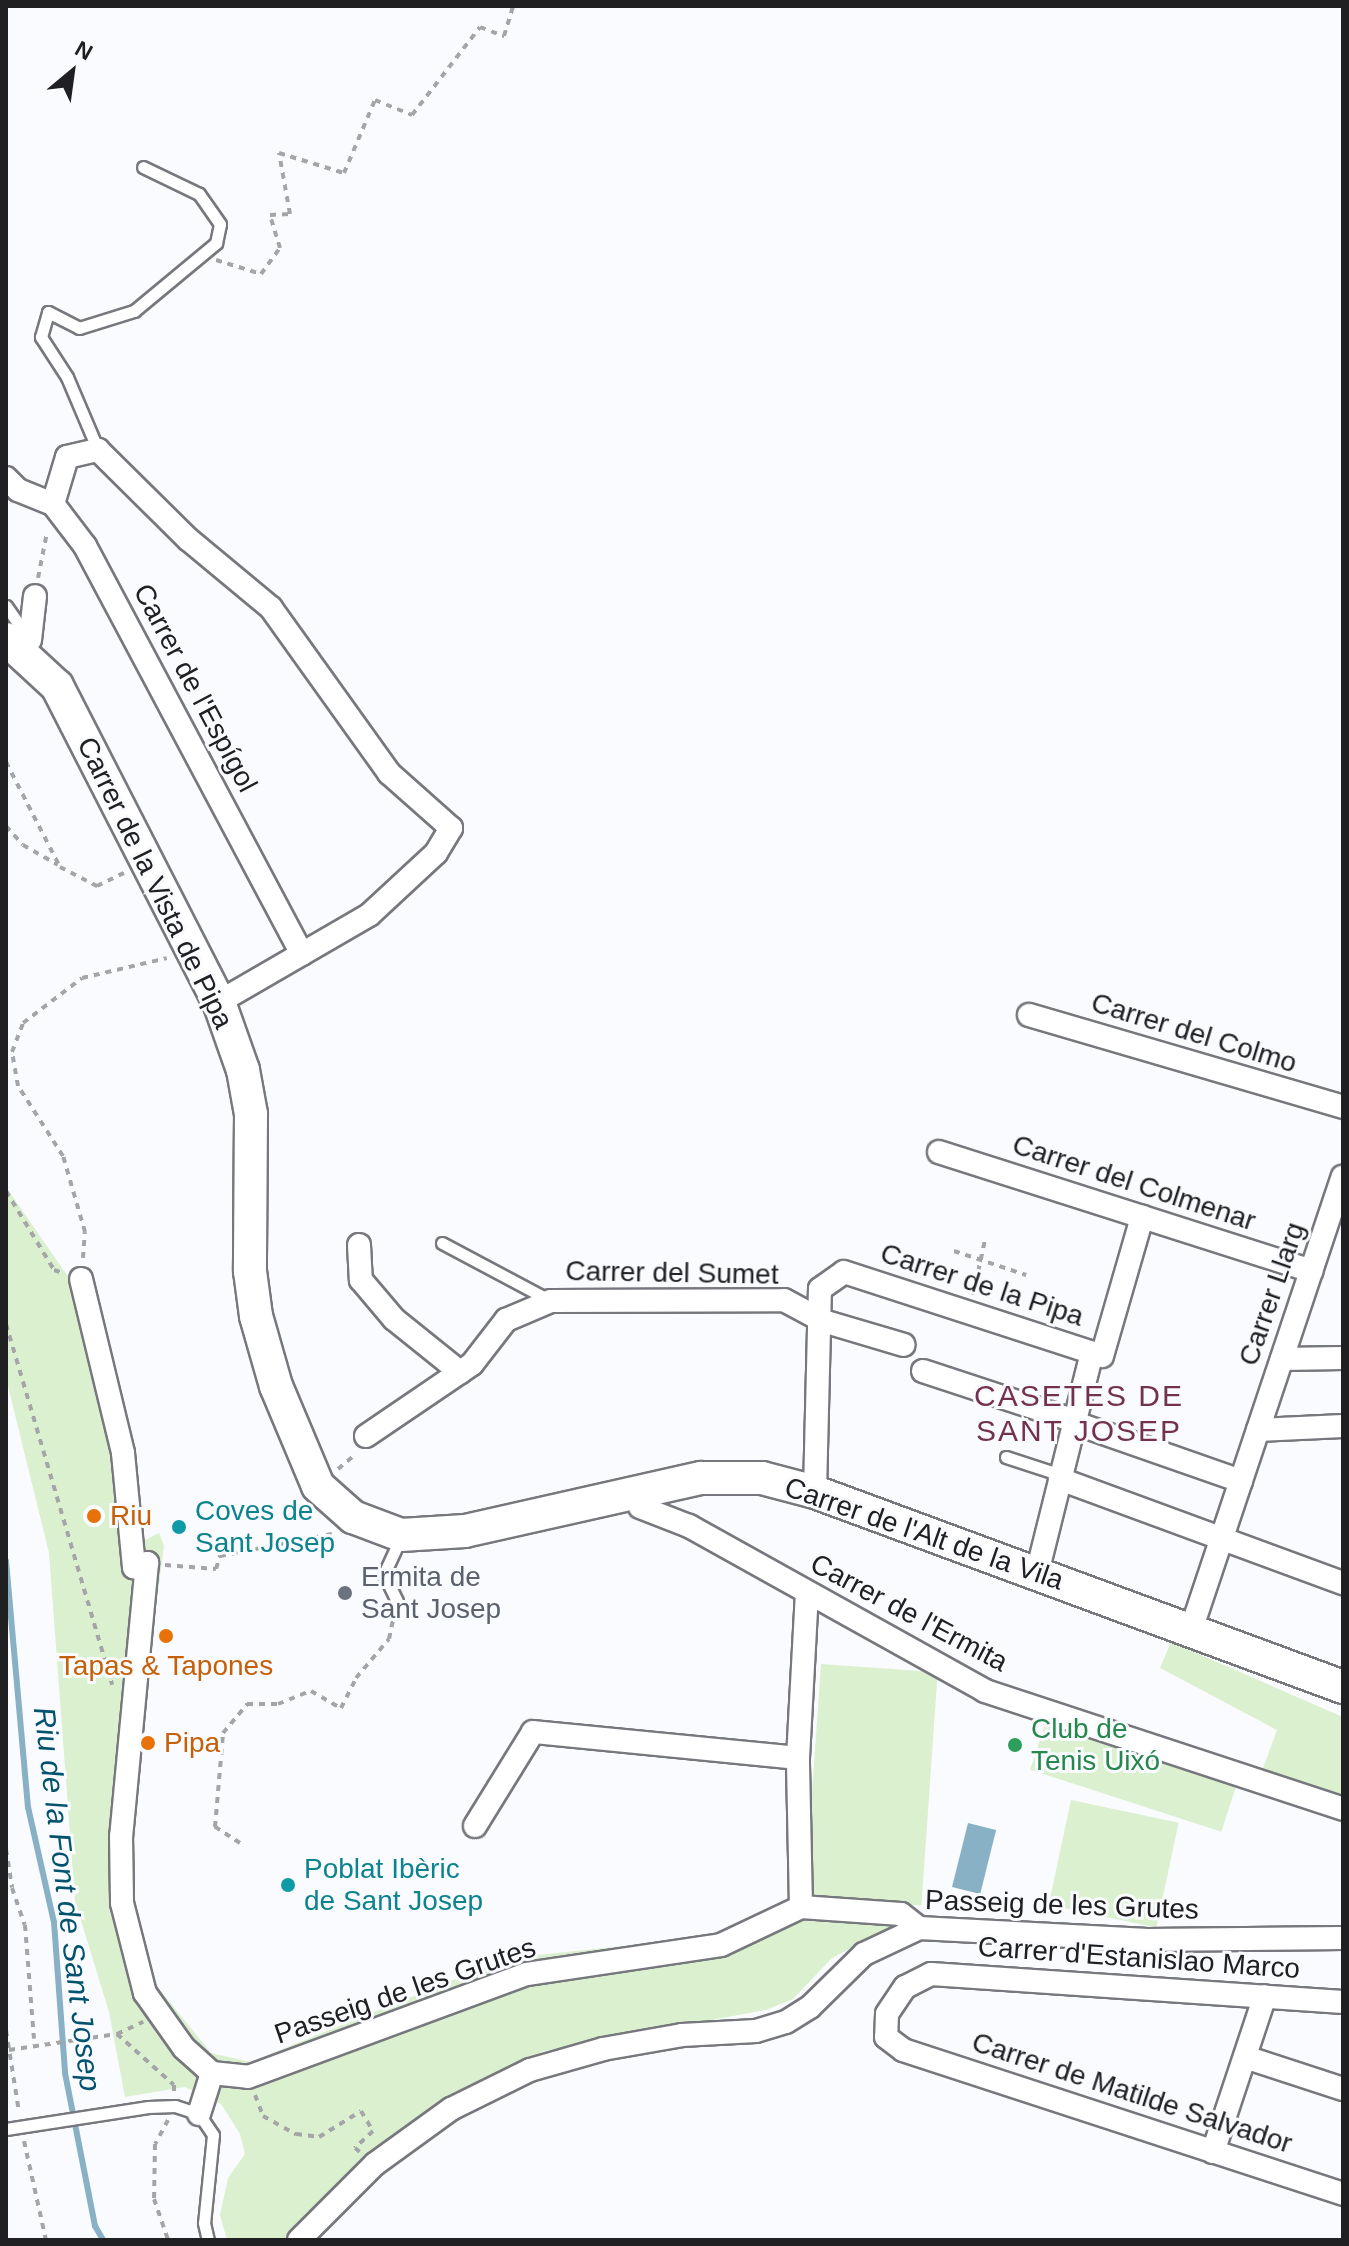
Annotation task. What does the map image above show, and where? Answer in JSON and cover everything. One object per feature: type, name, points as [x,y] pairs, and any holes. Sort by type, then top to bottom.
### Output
[{"type":"main road","name":"Carrer de la Vista de Pipa","points":[[24,647],[57,686],[219,1002],[243,1070],[251,1114],[250,1271],[256,1316],[276,1386],[318,1486]]},
{"type":"main road","name":"Carrer de l'Alt de la Vila","points":[[318,1486],[353,1517],[401,1535],[465,1531],[701,1478],[762,1478],[815,1492],[1343,1687]]},
{"type":"main road","name":"Carrer de l'Alt de la Vila","points":[[1296,1669],[1343,1694]]},
{"type":"street","points":[[53,504],[67,457],[98,450],[188,539],[271,608],[389,773],[451,828],[436,853],[369,915],[219,1002]]},
{"type":"street","name":"Carrer de l'Espígol","points":[[6,478],[18,490],[53,504],[85,546],[302,954]]},
{"type":"street","points":[[24,647],[35,596]]},
{"type":"street","name":"Carrer del Colmo","points":[[1029,1015],[1343,1107]]},
{"type":"street","name":"Carrer del Colmenar","points":[[939,1152],[1311,1271]]},
{"type":"street","name":"Carrer Llarg","points":[[1191,1630],[1343,1177]]},
{"type":"street","points":[[1037,1573],[1075,1422],[1142,1217]]},
{"type":"street","points":[[359,1245],[361,1280],[394,1319],[460,1372]]},
{"type":"street","name":"Carrer de la Pipa","points":[[823,1321],[820,1289],[844,1272],[1097,1354]]},
{"type":"street","points":[[81,1279],[123,1453],[134,1567],[147,1563],[121,1836],[122,1903],[145,1993],[184,2048],[212,2073],[199,2114]]},
{"type":"street","name":"Carrer del Sumet","points":[[366,1436],[460,1372],[506,1320],[551,1301],[784,1300],[823,1321],[904,1345]]},
{"type":"street","points":[[815,1492],[823,1321]]},
{"type":"street","points":[[1282,1359],[1343,1358]]},
{"type":"street","points":[[923,1371],[1241,1481]]},
{"type":"street","points":[[1258,1430],[1343,1426]]},
{"type":"street","points":[[1061,1477],[1343,1583]]},
{"type":"street","name":"Carrer de l'Ermita","points":[[640,1507],[689,1526],[985,1691],[1343,1809]]},
{"type":"street","points":[[807,1594],[798,1758],[801,1907],[901,1914],[919,1928]]},
{"type":"street","points":[[475,1826],[533,1732],[798,1758]]},
{"type":"street","name":"Passeig de les Grutes","points":[[212,2073],[248,2077],[527,1974],[721,1945],[801,1907]]},
{"type":"street","name":"Passeig de les Grutes","points":[[299,2240],[375,2164],[426,2124],[530,2070],[603,2049],[682,2035],[756,2031],[786,2022],[810,2007],[864,1954],[919,1928],[1148,1940],[1343,1938]]},
{"type":"street","name":"Carrer d'Estanislao Marco","points":[[903,2050],[886,2037],[887,2014],[905,1987],[931,1974],[1343,2002]]},
{"type":"street","points":[[1213,2152],[1265,1996]]},
{"type":"street","name":"Carrer de Matilde Salvador","points":[[903,2050],[1343,2194]]},
{"type":"street","points":[[1245,2057],[1343,2089]]},
{"type":"lane","points":[[98,450],[67,377],[41,337],[48,312],[79,328],[134,311],[197,254],[216,243],[220,224],[199,194],[143,167]]},
{"type":"lane","name":"Carrer de la Vista de Pipa","points":[[6,606],[24,647]]},
{"type":"lane","points":[[442,1243],[551,1301]]},
{"type":"lane","points":[[1006,1457],[1061,1477]]},
{"type":"lane","points":[[397,1601],[384,1574],[401,1535]]},
{"type":"lane","points":[[6,2129],[125,2110],[175,2106],[199,2114],[213,2135],[204,2223],[208,2240]]},
{"type":"path","points":[[197,254],[261,274],[280,248],[270,215],[290,214],[279,153],[344,173],[375,100],[412,115],[480,27],[504,36],[513,6]]},
{"type":"path","points":[[35,596],[53,504]]},
{"type":"path","points":[[6,762],[60,867]]},
{"type":"path","points":[[6,826],[23,845],[97,886],[145,862]]},
{"type":"path","points":[[6,1191],[54,1270],[81,1279],[85,1232],[63,1156],[18,1086],[12,1052],[23,1023],[82,978],[192,952]]},
{"type":"path","points":[[969,1313],[985,1240]]},
{"type":"path","points":[[954,1251],[1026,1275]]},
{"type":"path","points":[[6,1324],[116,1697]]},
{"type":"path","points":[[318,1486],[366,1446],[366,1436]]},
{"type":"path","points":[[147,1563],[216,1569],[220,1556],[334,1533],[353,1517]]},
{"type":"path","points":[[240,1843],[215,1827],[223,1733],[247,1704],[278,1704],[311,1691],[341,1708],[356,1678],[389,1639],[397,1601]]},
{"type":"path","points":[[6,1849],[12,1888],[25,1925],[34,2039]]},
{"type":"path","points":[[6,2030],[46,2240]]},
{"type":"path","points":[[9,2050],[117,2034],[174,2085],[175,2106],[155,2144],[154,2199],[168,2240]]},
{"type":"path","points":[[248,2077],[263,2116],[296,2134],[319,2137],[361,2111],[373,2131],[355,2148],[375,2164]]},
{"type":"green space","points":[[6,1187],[76,1288],[133,1546],[159,1533],[164,1546],[134,1776],[134,1911],[156,1985],[211,2053],[250,2062],[508,1958],[720,1936],[788,1901],[901,1922],[832,1958],[793,1999],[766,2010],[544,2051],[439,2103],[360,2160],[284,2240],[227,2240],[220,2215],[228,2178],[245,2154],[240,2134],[221,2104],[185,2087],[125,2097],[109,2012],[75,1901],[49,1553],[6,1378]]},
{"type":"green space","points":[[1171,1642],[1343,1717],[1343,1797],[1262,1771],[1277,1730],[1160,1668]]},
{"type":"green space","points":[[821,1664],[938,1672],[921,1906],[805,1897]]},
{"type":"green space","points":[[1045,1724],[1236,1786],[1221,1832],[1030,1770]]},
{"type":"green space","points":[[1071,1800],[1179,1823],[1156,1928],[1049,1905]]},
{"type":"water","points":[[968,1823],[996,1830],[980,1894],[952,1887]]},
{"type":"waterway","name":"Riu de la Font de Sant Josep","points":[[6,1561],[28,1807],[54,1922],[65,2073],[95,2226],[103,2240]]},
{"type":"place","name":"Riu","points":[[94,1516]]},
{"type":"place","name":"Coves de Sant Josep","points":[[179,1527]]},
{"type":"place","name":"Ermita de Sant Josep","points":[[345,1593]]},
{"type":"place","name":"Tapas & Tapones","points":[[166,1636]]},
{"type":"place","name":"Pipa","points":[[148,1743]]},
{"type":"place","name":"Club de Tenis Uixó","points":[[1015,1745]]},
{"type":"place","name":"Poblat Ibèric de Sant Josep","points":[[288,1885]]},
{"type":"district","name":"CASETES DE SANT JOSEP","points":[[1079,1413]]}]
